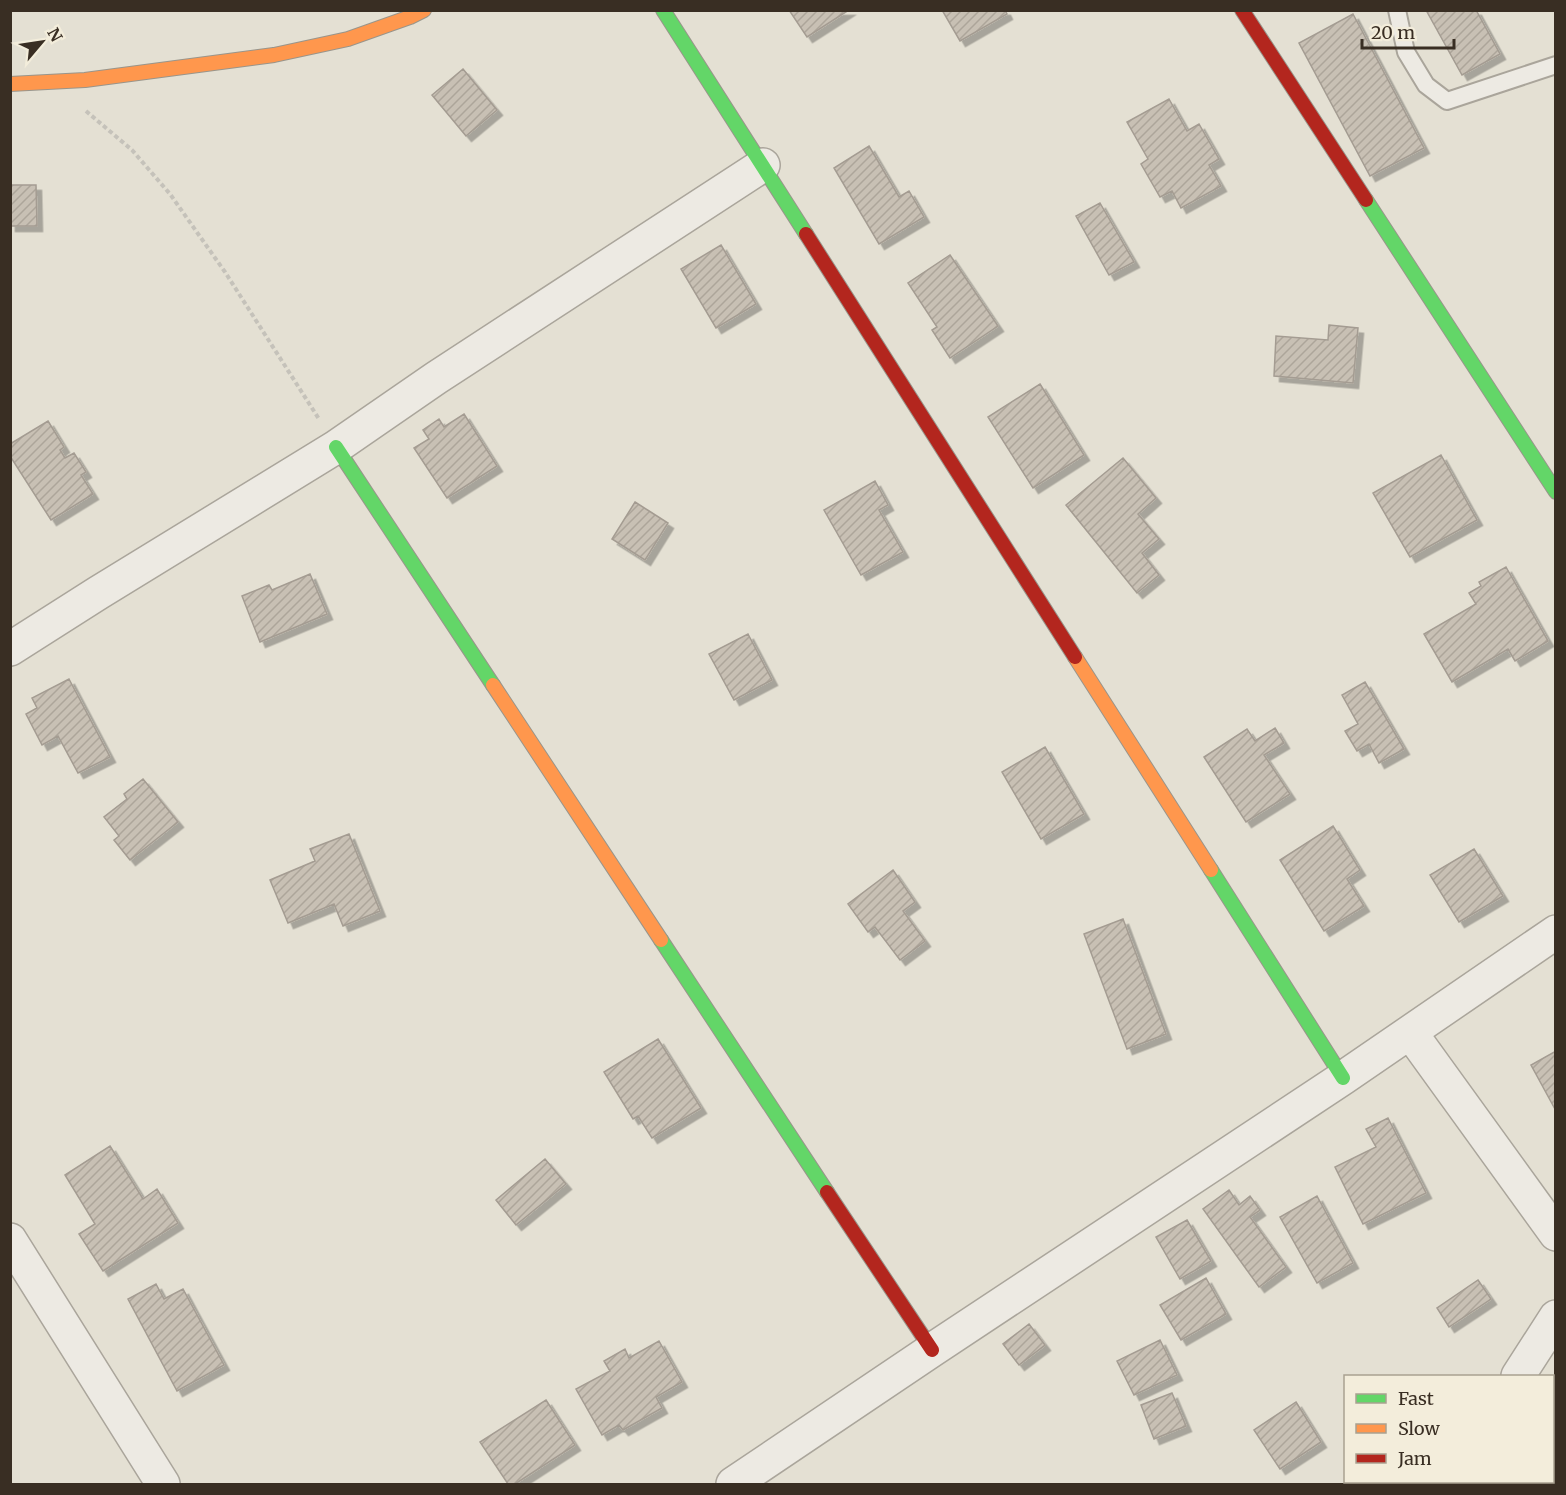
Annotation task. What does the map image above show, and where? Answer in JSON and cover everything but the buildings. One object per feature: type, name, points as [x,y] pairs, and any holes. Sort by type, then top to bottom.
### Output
[{"type":"street","points":[[10,84],[85,80],[274,55],[348,39],[424,10]]},
{"type":"street","points":[[663,10],[1343,1078]]},
{"type":"street","points":[[1242,10],[1556,492]]},
{"type":"street","points":[[10,650],[98,593],[336,447],[436,378],[763,165]]},
{"type":"street","points":[[336,447],[932,1350]]},
{"type":"street","points":[[733,1485],[932,1350],[1343,1078],[1556,932]]},
{"type":"street","points":[[1410,1032],[1556,1234]]},
{"type":"street","points":[[10,1240],[163,1485]]},
{"type":"street","points":[[1519,1375],[1556,1317]]},
{"type":"lane","points":[[1396,10],[1406,52],[1426,85],[1447,101],[1556,65]]},
{"type":"path","points":[[51,82],[132,150],[170,194],[225,272],[336,447]]},
{"type":"traffic: fast","points":[[663,10],[806,234]]},
{"type":"traffic: fast","points":[[1366,200],[1556,492]]},
{"type":"traffic: fast","points":[[336,447],[493,685]]},
{"type":"traffic: fast","points":[[1211,870],[1343,1078]]},
{"type":"traffic: fast","points":[[661,940],[827,1192]]},
{"type":"traffic: slow","points":[[10,84],[85,80],[274,55],[348,39],[424,10]]},
{"type":"traffic: slow","points":[[1075,657],[1211,870]]},
{"type":"traffic: slow","points":[[493,685],[661,940]]},
{"type":"traffic: jam","points":[[1242,10],[1366,200]]},
{"type":"traffic: jam","points":[[806,234],[1075,657]]},
{"type":"traffic: jam","points":[[827,1192],[932,1350]]}]
